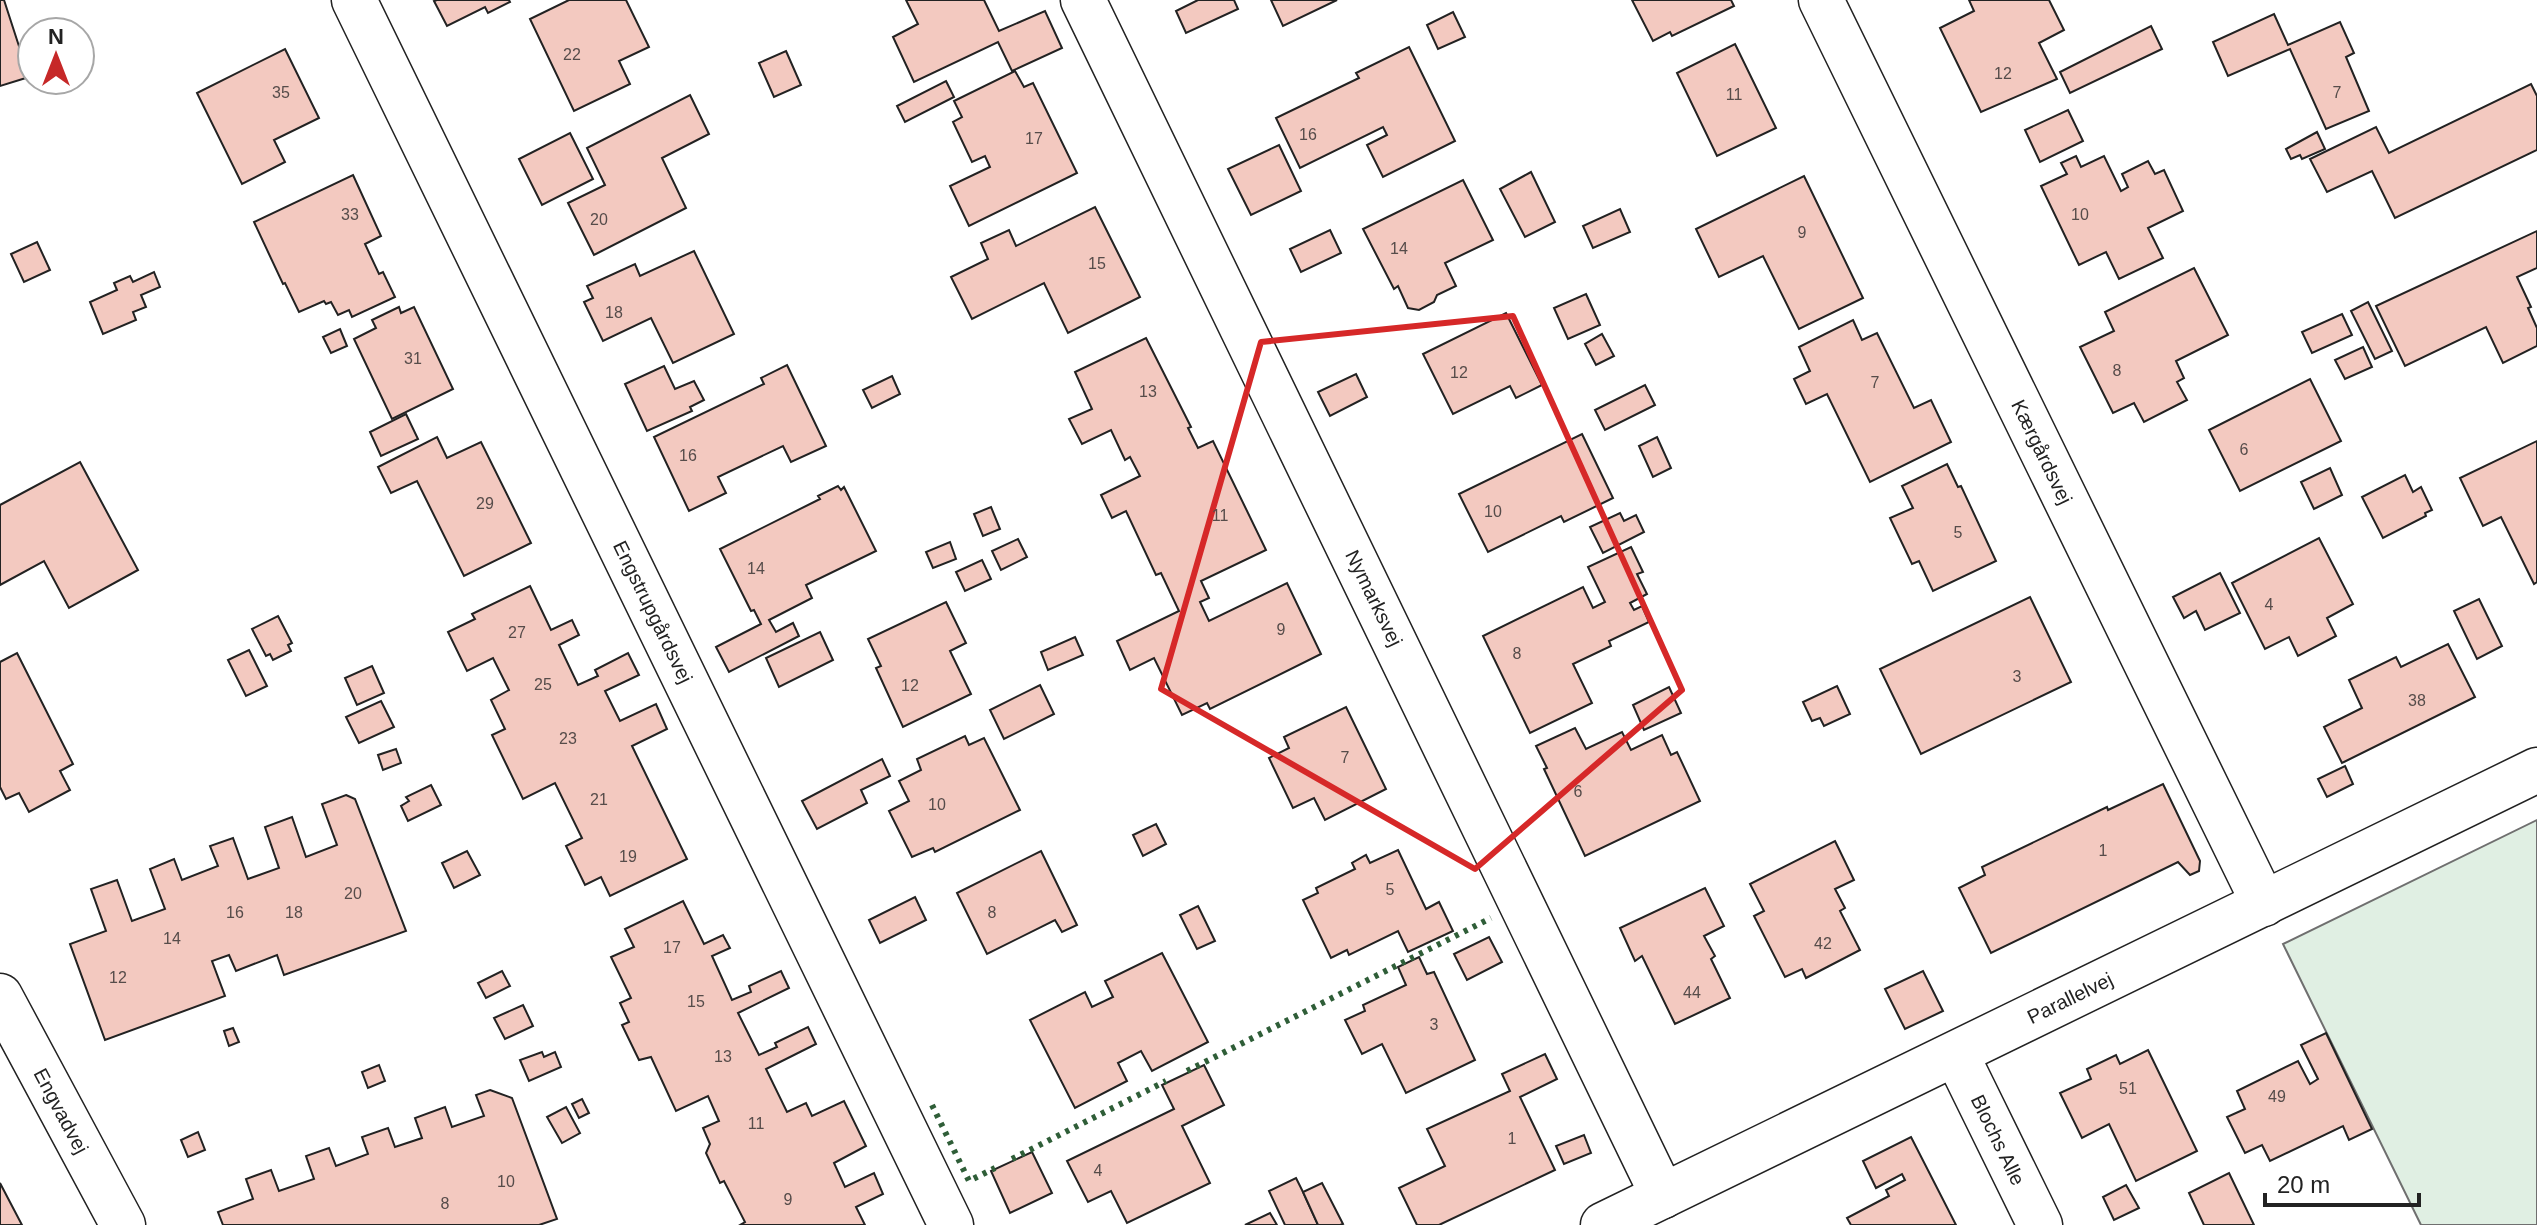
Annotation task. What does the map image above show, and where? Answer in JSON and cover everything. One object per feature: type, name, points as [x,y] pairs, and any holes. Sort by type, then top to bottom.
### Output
[{"type":"street","name":"Engstrupgårdsvej","points":[[354,0],[951,1225]]},
{"type":"street","name":"Nymarksvej","points":[[1083,0],[1663,1196]]},
{"type":"street","name":"Kærgårdsvej","points":[[1821,0],[2264,904]]},
{"type":"street","name":"Parallelvej","points":[[1603,1225],[2537,770]]},
{"type":"street","name":"Engvadvej","points":[[0,996],[123,1225]]},
{"type":"street","name":"Blochs Alle","points":[[1956,1054],[2040,1225]]},
{"type":"highlighted area","points":[[1513,316],[1682,690],[1475,869],[1161,689],[1261,342]]},
{"type":"green space","points":[[2537,820],[2537,1225],[2421,1225],[2283,944]]},
{"type":"building","points":[[0,0],[4,0],[16,37],[16,81],[0,86]]},
{"type":"building","points":[[569,0],[626,0],[649,47],[619,61],[630,84],[574,111],[530,19]]},
{"type":"building","points":[[906,0],[984,0],[999,31],[1045,11],[1062,48],[1012,71],[998,42],[914,82],[893,37],[918,24]]},
{"type":"building","points":[[1198,0],[1234,0],[1238,9],[1186,33],[1176,11]]},
{"type":"building","points":[[1271,0],[1337,0],[1283,26]]},
{"type":"building","points":[[1632,0],[1731,0],[1734,6],[1672,36],[1670,32],[1653,41]]},
{"type":"building","points":[[1969,0],[2049,0],[2064,30],[2039,43],[2057,79],[1981,112],[1940,28],[1974,11]]},
{"type":"building","points":[[434,1],[510,2],[488,13],[485,7],[447,26]]},
{"type":"building","points":[[1453,12],[1465,37],[1438,49],[1427,25]]},
{"type":"building","points":[[2274,14],[2288,45],[2340,22],[2354,53],[2346,57],[2369,111],[2326,129],[2290,49],[2228,76],[2213,42]]},
{"type":"building","points":[[2151,26],[2162,49],[2070,93],[2060,72]]},
{"type":"building","points":[[1735,44],[1776,128],[1717,156],[1677,73]]},
{"type":"building","points":[[1409,47],[1455,141],[1383,177],[1367,145],[1387,135],[1383,127],[1300,168],[1276,118],[1359,78],[1356,73]]},
{"type":"building","points":[[285,49],[319,118],[274,140],[285,162],[242,184],[197,93]]},
{"type":"building","points":[[786,51],[801,85],[774,97],[759,63]]},
{"type":"building","points":[[1015,71],[1024,87],[1033,83],[1077,173],[969,226],[950,186],[990,167],[985,156],[972,162],[953,122],[962,117],[954,101]]},
{"type":"building","points":[[946,81],[954,97],[905,122],[897,106]]},
{"type":"building","points":[[2531,84],[2537,96],[2537,150],[2395,218],[2372,171],[2327,192],[2310,159],[2376,127],[2389,153]]},
{"type":"building","points":[[690,95],[709,134],[662,158],[686,208],[594,255],[568,203],[605,185],[587,148]]},
{"type":"building","points":[[2068,110],[2083,141],[2040,162],[2025,130]]},
{"type":"building","points":[[2317,132],[2325,149],[2302,159],[2300,155],[2291,159],[2286,149]]},
{"type":"building","points":[[570,133],[593,179],[542,205],[519,159]]},
{"type":"building","points":[[1279,145],[1301,191],[1251,215],[1228,169]]},
{"type":"building","points":[[2076,156],[2081,167],[2104,156],[2121,191],[2128,187],[2122,174],[2148,161],[2155,174],[2164,170],[2183,211],[2148,228],[2163,258],[2119,279],[2106,252],[2079,265],[2041,186],[2067,174],[2061,163]]},
{"type":"building","points":[[1531,172],[1555,222],[1525,237],[1500,189]]},
{"type":"building","points":[[353,175],[381,236],[365,244],[379,274],[383,272],[395,297],[352,317],[349,310],[338,315],[331,302],[326,304],[324,301],[299,312],[254,222]]},
{"type":"building","points":[[1804,176],[1863,298],[1799,329],[1763,256],[1719,277],[1696,229]]},
{"type":"building","points":[[1463,180],[1493,240],[1445,263],[1456,286],[1437,295],[1434,302],[1419,310],[1408,308],[1398,286],[1394,289],[1363,229]]},
{"type":"building","points":[[1095,207],[1140,297],[1068,333],[1044,283],[972,319],[951,277],[988,259],[981,243],[1009,230],[1016,246]]},
{"type":"building","points":[[1620,209],[1630,232],[1593,248],[1583,226]]},
{"type":"building","points":[[1330,230],[1341,253],[1301,272],[1290,249]]},
{"type":"building","points":[[2537,231],[2537,268],[2517,277],[2531,307],[2528,308],[2537,328],[2537,346],[2503,363],[2486,327],[2405,366],[2376,306]]},
{"type":"building","points":[[37,242],[50,270],[24,282],[11,254]]},
{"type":"building","points":[[694,251],[734,334],[673,363],[651,318],[603,341],[584,302],[593,298],[587,286],[635,264],[640,276]]},
{"type":"building","points":[[2194,268],[2228,335],[2176,361],[2184,378],[2177,382],[2187,400],[2144,422],[2134,403],[2113,413],[2080,347],[2114,331],[2105,312]]},
{"type":"building","points":[[154,272],[160,287],[141,295],[146,307],[133,312],[136,320],[103,334],[90,302],[117,290],[114,283],[130,276],[133,282]]},
{"type":"building","points":[[1586,294],[1600,325],[1568,339],[1554,308]]},
{"type":"building","points":[[2368,302],[2392,351],[2375,359],[2351,311]]},
{"type":"building","points":[[399,307],[401,313],[414,307],[453,389],[392,419],[354,339],[376,328],[372,320]]},
{"type":"building","points":[[1506,313],[1542,385],[1516,398],[1510,386],[1453,414],[1423,354]]},
{"type":"building","points":[[2342,314],[2352,335],[2312,353],[2302,332]]},
{"type":"building","points":[[1853,320],[1862,340],[1877,333],[1914,408],[1931,400],[1951,442],[1870,482],[1827,394],[1806,404],[1794,379],[1810,371],[1799,347]]},
{"type":"building","points":[[340,329],[347,346],[331,353],[323,337]]},
{"type":"building","points":[[1602,334],[1614,356],[1596,365],[1585,344]]},
{"type":"building","points":[[1146,338],[1191,427],[1188,428],[1198,448],[1213,441],[1266,550],[1201,581],[1209,598],[1200,602],[1209,621],[1287,583],[1321,654],[1210,709],[1207,703],[1182,715],[1154,658],[1130,670],[1117,641],[1179,611],[1161,573],[1156,575],[1126,511],[1112,518],[1101,495],[1140,476],[1130,457],[1125,460],[1111,430],[1082,444],[1069,419],[1092,409],[1075,372]]},
{"type":"building","points":[[2363,347],[2372,367],[2345,379],[2335,360]]},
{"type":"building","points":[[787,365],[826,446],[791,462],[783,446],[718,477],[726,493],[689,511],[654,437],[764,384],[761,378]]},
{"type":"building","points":[[664,366],[675,389],[694,381],[704,400],[690,407],[692,411],[647,431],[625,384]]},
{"type":"building","points":[[1356,374],[1367,397],[1330,416],[1318,392]]},
{"type":"building","points":[[892,376],[900,394],[872,408],[863,390]]},
{"type":"building","points":[[2310,379],[2341,441],[2240,491],[2209,430]]},
{"type":"building","points":[[1645,385],[1655,405],[1605,430],[1595,410]]},
{"type":"building","points":[[406,414],[418,439],[381,456],[370,432]]},
{"type":"building","points":[[1582,434],[1613,498],[1564,522],[1561,516],[1488,552],[1459,494]]},
{"type":"building","points":[[437,437],[447,458],[481,442],[531,543],[464,576],[417,481],[391,493],[378,467]]},
{"type":"building","points":[[1657,437],[1671,468],[1653,477],[1639,446]]},
{"type":"building","points":[[2537,441],[2537,582],[2534,584],[2501,517],[2483,526],[2460,478]]},
{"type":"building","points":[[80,462],[138,570],[69,608],[44,561],[0,585],[0,505]]},
{"type":"building","points":[[1947,464],[1958,487],[1961,486],[1996,561],[1933,591],[1919,561],[1912,564],[1890,518],[1913,508],[1902,486]]},
{"type":"building","points":[[2330,468],[2342,495],[2314,509],[2301,482]]},
{"type":"building","points":[[2405,475],[2413,492],[2421,487],[2432,510],[2383,538],[2362,497]]},
{"type":"building","points":[[838,486],[841,490],[844,487],[876,551],[806,585],[812,598],[769,620],[776,632],[793,623],[799,636],[729,672],[716,647],[761,624],[754,610],[751,611],[720,549],[820,499],[818,496]]},
{"type":"building","points":[[991,507],[1000,529],[983,536],[974,514]]},
{"type":"building","points":[[1620,513],[1624,521],[1636,515],[1644,532],[1603,553],[1590,527]]},
{"type":"building","points":[[2319,538],[2353,604],[2327,618],[2336,636],[2298,656],[2289,637],[2265,649],[2232,583]]},
{"type":"building","points":[[1018,539],[1027,557],[1001,570],[992,551]]},
{"type":"building","points":[[950,542],[956,559],[933,568],[926,552]]},
{"type":"building","points":[[1631,547],[1643,572],[1637,574],[1647,594],[1630,603],[1634,610],[1642,606],[1649,622],[1609,641],[1611,646],[1573,664],[1592,703],[1530,733],[1483,636],[1583,587],[1593,608],[1605,602],[1588,567]]},
{"type":"building","points":[[982,560],[991,579],[965,591],[956,572]]},
{"type":"building","points":[[2220,573],[2240,613],[2205,630],[2196,611],[2184,618],[2173,597]]},
{"type":"building","points":[[530,586],[551,630],[572,620],[579,635],[559,645],[578,685],[598,676],[595,670],[628,653],[639,675],[605,691],[620,721],[656,704],[667,729],[632,746],[687,859],[610,896],[601,877],[585,885],[566,846],[582,838],[555,783],[523,799],[492,735],[505,729],[491,700],[509,690],[493,658],[467,671],[448,632],[475,619],[472,614]]},
{"type":"building","points":[[2030,597],[2071,682],[1921,754],[1880,669]]},
{"type":"building","points":[[2479,599],[2502,646],[2477,659],[2454,611]]},
{"type":"building","points":[[946,602],[966,643],[950,651],[971,694],[903,727],[876,668],[881,666],[868,639]]},
{"type":"building","points":[[278,616],[292,643],[288,645],[291,651],[273,660],[270,654],[266,656],[252,629]]},
{"type":"building","points":[[820,632],[833,660],[779,687],[766,658]]},
{"type":"building","points":[[1075,637],[1083,655],[1048,670],[1041,652]]},
{"type":"building","points":[[2448,644],[2475,697],[2342,763],[2324,727],[2362,708],[2349,680],[2396,657],[2401,667]]},
{"type":"building","points":[[249,650],[267,686],[246,696],[228,660]]},
{"type":"building","points":[[17,653],[73,764],[60,771],[70,790],[29,812],[19,793],[6,799],[0,787],[0,662]]},
{"type":"building","points":[[372,666],[384,693],[357,705],[345,678]]},
{"type":"building","points":[[1040,685],[1054,714],[1004,739],[990,710]]},
{"type":"building","points":[[1837,686],[1850,714],[1824,726],[1820,718],[1812,721],[1803,702]]},
{"type":"building","points":[[1669,687],[1681,713],[1644,730],[1633,705]]},
{"type":"building","points":[[381,701],[394,727],[359,743],[346,717]]},
{"type":"building","points":[[1346,707],[1386,789],[1325,820],[1314,798],[1293,808],[1269,758],[1289,748],[1284,737]]},
{"type":"building","points":[[1575,728],[1586,749],[1622,732],[1631,750],[1662,735],[1671,755],[1677,752],[1700,801],[1585,856],[1536,746]]},
{"type":"building","points":[[965,736],[969,745],[984,738],[1020,810],[935,852],[933,848],[912,857],[889,811],[909,801],[899,781],[921,770],[917,759]]},
{"type":"building","points":[[396,749],[401,763],[383,770],[378,755]]},
{"type":"building","points":[[882,759],[890,776],[861,790],[867,803],[817,829],[802,801]]},
{"type":"building","points":[[2345,766],[2353,784],[2327,797],[2318,779]]},
{"type":"building","points":[[2163,784],[2200,861],[2199,871],[2190,875],[2178,862],[1991,953],[1959,888],[1985,875],[1982,867],[2107,807],[2108,810]]},
{"type":"building","points":[[431,785],[441,805],[408,821],[401,806],[409,801],[406,797]]},
{"type":"building","points":[[346,795],[355,799],[406,931],[284,975],[277,955],[236,971],[229,955],[212,961],[225,996],[105,1040],[70,944],[106,931],[91,889],[117,880],[132,921],[165,909],[150,869],[174,859],[182,880],[218,866],[210,846],[233,838],[248,879],[279,868],[265,827],[292,817],[306,857],[337,845],[322,804]]},
{"type":"building","points":[[1156,824],[1166,844],[1143,856],[1133,835]]},
{"type":"building","points":[[1835,841],[1854,880],[1835,889],[1845,908],[1840,911],[1860,950],[1806,978],[1802,969],[1785,977],[1754,916],[1764,911],[1750,884]]},
{"type":"building","points":[[1398,850],[1426,909],[1439,902],[1453,931],[1408,952],[1398,931],[1349,955],[1347,950],[1331,958],[1303,900],[1318,893],[1316,888],[1355,869],[1352,863],[1366,855],[1370,863]]},
{"type":"building","points":[[467,851],[480,875],[454,888],[442,863]]},
{"type":"building","points":[[1041,851],[1077,925],[1062,932],[1055,920],[987,954],[957,893]]},
{"type":"building","points":[[1705,888],[1724,926],[1704,936],[1715,956],[1711,959],[1730,998],[1675,1024],[1642,956],[1635,961],[1620,928]]},
{"type":"building","points":[[915,897],[926,920],[880,943],[869,920]]},
{"type":"building","points":[[683,901],[704,944],[723,935],[730,948],[712,956],[732,1000],[751,992],[749,986],[781,971],[789,988],[738,1013],[759,1055],[777,1047],[775,1043],[808,1027],[816,1044],[766,1069],[787,1112],[806,1103],[812,1116],[844,1101],[866,1146],[834,1163],[845,1187],[874,1173],[883,1194],[856,1207],[865,1225],[740,1225],[745,1222],[724,1181],[720,1183],[706,1153],[710,1144],[703,1128],[719,1121],[708,1096],[676,1111],[651,1057],[639,1060],[622,1025],[629,1022],[620,1003],[631,998],[611,957],[634,947],[625,929]]},
{"type":"building","points":[[1198,906],[1215,941],[1197,949],[1180,915]]},
{"type":"building","points":[[1489,937],[1502,962],[1467,980],[1454,954]]},
{"type":"building","points":[[1162,953],[1208,1042],[1152,1071],[1141,1051],[1118,1063],[1127,1081],[1075,1108],[1030,1020],[1085,992],[1092,1007],[1113,997],[1105,981]]},
{"type":"building","points":[[1419,957],[1427,974],[1434,972],[1475,1060],[1406,1093],[1382,1044],[1362,1054],[1345,1020],[1365,1011],[1363,1005],[1406,985],[1398,967]]},
{"type":"building","points":[[502,971],[510,986],[486,998],[478,983]]},
{"type":"building","points":[[1923,971],[1943,1011],[1905,1029],[1885,989]]},
{"type":"building","points":[[523,1005],[533,1026],[505,1039],[494,1018]]},
{"type":"building","points":[[233,1028],[239,1042],[229,1046],[224,1031]]},
{"type":"building","points":[[2326,1033],[2372,1129],[2349,1140],[2343,1126],[2270,1161],[2262,1145],[2245,1153],[2227,1117],[2245,1109],[2237,1091],[2298,1061],[2310,1084],[2318,1079],[2301,1045]]},
{"type":"building","points":[[2148,1050],[2197,1151],[2136,1181],[2109,1124],[2082,1138],[2060,1093],[2091,1079],[2087,1069],[2116,1055],[2120,1064]]},
{"type":"building","points":[[542,1052],[544,1057],[555,1052],[561,1067],[529,1081],[520,1060]]},
{"type":"building","points":[[1545,1054],[1557,1079],[1520,1097],[1555,1170],[1439,1225],[1417,1225],[1399,1188],[1445,1166],[1427,1129],[1510,1091],[1502,1074]]},
{"type":"building","points":[[379,1065],[385,1081],[368,1088],[362,1072]]},
{"type":"building","points":[[1204,1065],[1224,1105],[1182,1126],[1210,1183],[1127,1223],[1111,1191],[1088,1202],[1067,1161],[1174,1109],[1162,1085]]},
{"type":"building","points":[[490,1090],[512,1098],[557,1219],[539,1225],[223,1225],[218,1212],[253,1199],[246,1179],[271,1170],[279,1191],[314,1179],[306,1156],[329,1148],[336,1166],[368,1154],[362,1137],[388,1128],[395,1147],[422,1138],[415,1118],[445,1107],[452,1127],[484,1116],[476,1095]]},
{"type":"building","points":[[582,1099],[589,1113],[579,1118],[572,1104]]},
{"type":"building","points":[[566,1107],[580,1133],[562,1143],[547,1117]]},
{"type":"building","points":[[198,1132],[205,1150],[188,1157],[181,1140]]},
{"type":"building","points":[[1584,1135],[1591,1153],[1564,1164],[1556,1146]]},
{"type":"building","points":[[1911,1137],[1956,1225],[1851,1225],[1847,1218],[1889,1196],[1886,1190],[1905,1180],[1902,1174],[1876,1188],[1863,1161]]},
{"type":"building","points":[[1032,1152],[1052,1193],[1010,1213],[991,1171]]},
{"type":"building","points":[[2229,1173],[2254,1225],[2204,1225],[2189,1193]]},
{"type":"building","points":[[1296,1178],[1318,1225],[1285,1225],[1269,1191]]},
{"type":"building","points":[[0,1183],[22,1225],[0,1225]]},
{"type":"building","points":[[1322,1183],[1343,1224],[1318,1225],[1303,1192]]},
{"type":"building","points":[[2126,1185],[2139,1208],[2114,1220],[2103,1197]]},
{"type":"building","points":[[1270,1213],[1277,1225],[1245,1225]]},
{"type":"hedge","points":[[1187,1071],[1491,918]]},
{"type":"hedge","points":[[1012,1159],[1166,1081]]},
{"type":"hedge","points":[[932,1105],[969,1181],[995,1168]]}]
